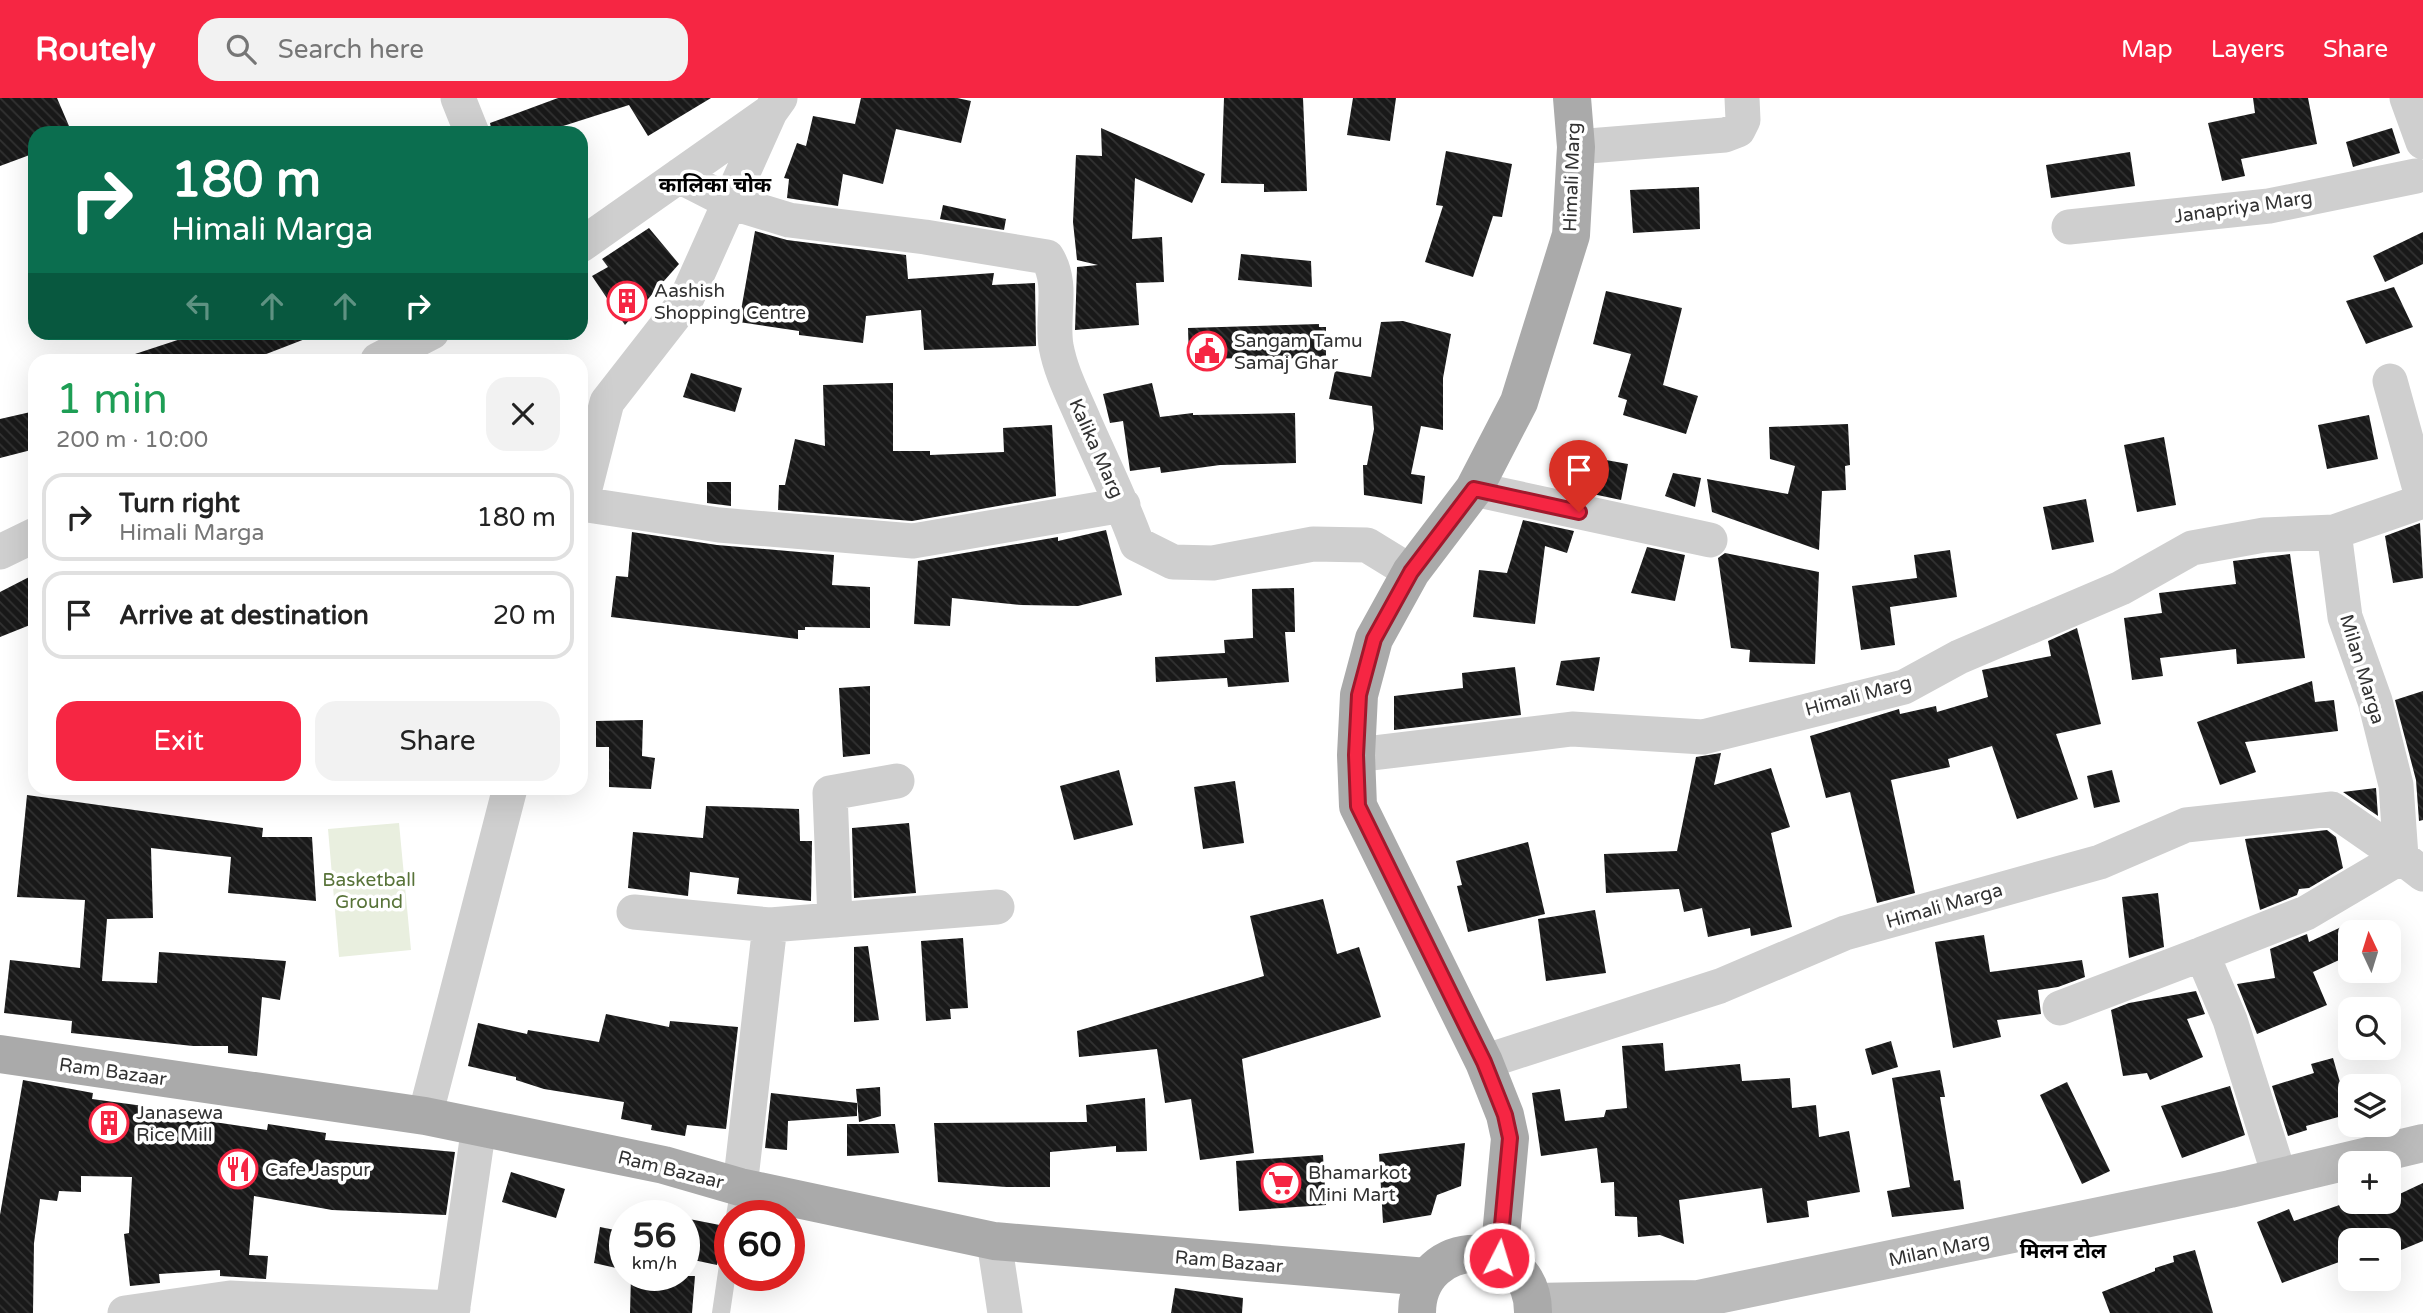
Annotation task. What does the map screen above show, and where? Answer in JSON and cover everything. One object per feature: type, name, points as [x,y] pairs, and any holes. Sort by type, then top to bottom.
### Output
[{"type":"main road","name":"Himali Marg","points":[[1499,1258],[1510,1138],[1505,1115],[1484,1062],[1358,806],[1356,755],[1359,695],[1374,639],[1411,572],[1474,489],[1519,402],[1571,235],[1576,147],[1572,98]]},
{"type":"main road","name":"Ram Bazaar","points":[[0,1054],[479,1126],[664,1165],[733,1200]]},
{"type":"main road","name":"Milan Marg","points":[[1533,1307],[1698,1299],[2280,1178],[2423,1143]]},
{"type":"main road","name":"Ram Bazaar","points":[[805,1212],[994,1241],[1422,1295]]},
{"type":"main road","points":[[1422,1295],[1441,1263],[1460,1254],[1480,1252],[1499,1258],[1516,1268],[1527,1283],[1533,1307]]},
{"type":"street","points":[[458,98],[469,126]]},
{"type":"street","points":[[1576,147],[1725,135],[1738,130],[1743,120],[1742,98]]},
{"type":"street","points":[[2407,98],[2421,165]]},
{"type":"street","points":[[588,240],[775,105]]},
{"type":"street","points":[[588,477],[607,402],[685,302],[775,105]]},
{"type":"street","name":"Janapriya Marg","points":[[2069,227],[2269,206],[2421,165]]},
{"type":"street","points":[[679,176],[730,202]]},
{"type":"street","name":"Kalika Marg","points":[[588,505],[719,525],[913,541],[1123,505],[1060,371],[1054,332],[1057,288],[1054,268],[1047,257],[925,237],[789,220],[730,202]]},
{"type":"street","points":[[390,354],[417,340]]},
{"type":"street","points":[[2334,532],[2423,500],[2390,381]]},
{"type":"street","points":[[1474,489],[1710,540]]},
{"type":"street","points":[[1123,505],[1137,544],[1173,562],[1213,563],[1313,544],[1367,545],[1411,572]]},
{"type":"street","name":"Himali Marg","points":[[1356,755],[1572,729],[1703,737],[1904,687],[1959,657],[2121,588],[2192,548],[2263,535],[2334,532]]},
{"type":"street","name":"Milan Marga","points":[[2334,532],[2345,617],[2375,701],[2396,785],[2412,866]]},
{"type":"street","points":[[0,552],[28,538]]},
{"type":"street","points":[[835,920],[830,793],[897,781]]},
{"type":"street","points":[[425,1116],[508,795]]},
{"type":"street","name":"Himali Marga","points":[[1484,1062],[1720,986],[1845,933],[2100,862],[2186,825],[2332,809],[2412,866]]},
{"type":"street","points":[[2060,1008],[2306,913],[2412,866]]},
{"type":"street","points":[[634,912],[770,925],[997,907]]},
{"type":"street","points":[[737,1200],[770,925]]},
{"type":"street","points":[[2202,954],[2230,1020],[2280,1178]]},
{"type":"street","points":[[125,1313],[230,1298],[452,1310],[479,1126]]},
{"type":"street","points":[[994,1241],[1005,1313]]},
{"type":"lane","points":[[721,1313],[724,1291]]},
{"type":"green space","name":"Basketball Ground","points":[[399,823],[411,950],[339,957],[328,829]]},
{"type":"building","points":[[0,98],[57,98],[69,126],[28,126],[28,156],[0,166]]},
{"type":"building","points":[[558,98],[711,98],[648,136],[629,105],[563,126],[491,126],[490,123]]},
{"type":"building","points":[[861,98],[957,98],[971,101],[961,143],[896,129],[883,184],[843,174],[838,206],[787,198],[789,179],[784,178],[797,143],[806,146],[813,116],[855,124]]},
{"type":"building","points":[[1224,98],[1303,98],[1307,191],[1264,192],[1264,184],[1221,183]]},
{"type":"building","points":[[1353,98],[1396,98],[1390,141],[1347,135]]},
{"type":"building","points":[[2253,98],[2308,98],[2317,144],[2241,159],[2245,176],[2222,181],[2208,123],[2255,113]]},
{"type":"building","points":[[1101,128],[1205,174],[1192,203],[1135,178],[1132,239],[1162,237],[1164,282],[1136,283],[1139,325],[1075,330],[1077,267],[1098,265],[1077,260],[1073,222],[1076,155],[1102,156]]},
{"type":"building","points":[[2392,128],[2400,153],[2353,167],[2346,142]]},
{"type":"building","points":[[1446,151],[1512,164],[1502,217],[1493,216],[1473,277],[1425,262],[1443,206],[1436,205]]},
{"type":"building","points":[[2130,152],[2135,186],[2051,198],[2046,165]]},
{"type":"building","points":[[1699,187],[1700,229],[1633,233],[1630,190]]},
{"type":"building","points":[[943,205],[1006,219],[1004,230],[940,219]]},
{"type":"building","name":"Aashish Shopping Centre","points":[[649,228],[679,264],[625,325],[592,276],[608,267],[602,259]]},
{"type":"building","points":[[755,231],[787,240],[906,255],[908,279],[994,273],[992,285],[1035,283],[1036,346],[924,350],[921,310],[866,316],[863,343],[799,335],[799,331],[739,322]]},
{"type":"building","points":[[2423,232],[2423,264],[2385,282],[2373,256]]},
{"type":"building","points":[[1241,254],[1311,261],[1312,287],[1238,280]]},
{"type":"building","points":[[2394,287],[2413,327],[2366,344],[2346,301]]},
{"type":"building","points":[[1606,291],[1682,308],[1663,385],[1698,396],[1686,434],[1623,415],[1627,400],[1618,397],[1631,354],[1593,344]]},
{"type":"building","points":[[1403,321],[1451,334],[1443,378],[1443,430],[1421,426],[1411,474],[1425,476],[1422,504],[1364,495],[1363,465],[1367,465],[1374,429],[1372,406],[1329,399],[1335,371],[1371,377],[1381,322]]},
{"type":"building","points":[[1319,324],[1319,327],[1326,327],[1326,360],[1264,357],[1189,360],[1188,328]]},
{"type":"building","points":[[178,340],[303,340],[266,354],[135,354]]},
{"type":"building","points":[[691,373],[742,388],[735,412],[683,397]]},
{"type":"building","points":[[893,383],[893,451],[930,451],[930,455],[1004,452],[1003,428],[1052,425],[1056,496],[912,521],[778,510],[779,485],[785,485],[795,439],[825,446],[823,385]]},
{"type":"building","points":[[1152,383],[1160,417],[1193,413],[1295,413],[1296,463],[1220,465],[1161,473],[1160,467],[1130,471],[1123,421],[1110,423],[1103,394]]},
{"type":"building","points":[[28,413],[28,451],[0,458],[0,419]]},
{"type":"building","points":[[2369,415],[2378,459],[2327,469],[2318,425]]},
{"type":"building","points":[[1848,424],[1850,465],[1845,466],[1846,490],[1822,491],[1819,550],[1712,512],[1707,479],[1788,494],[1795,466],[1770,459],[1769,427]]},
{"type":"building","points":[[2164,437],[2176,505],[2137,512],[2124,445]]},
{"type":"building","points":[[1562,452],[1628,464],[1621,500],[1555,486]]},
{"type":"building","points":[[1673,473],[1701,478],[1695,507],[1665,496]]},
{"type":"building","points":[[707,482],[731,482],[731,506],[707,503]]},
{"type":"building","points":[[2086,499],[2094,542],[2052,550],[2043,507]]},
{"type":"building","points":[[1523,520],[1574,531],[1567,553],[1545,546],[1535,624],[1473,617],[1479,570],[1507,573]]},
{"type":"building","points":[[2420,523],[2423,578],[2393,583],[2385,536]]},
{"type":"building","points":[[1106,530],[1122,595],[1078,606],[1021,605],[952,598],[950,626],[914,624],[918,561],[1058,537],[1058,541]]},
{"type":"building","points":[[632,532],[717,545],[834,555],[832,585],[870,587],[870,628],[805,627],[805,630],[798,630],[798,639],[611,617],[616,576],[628,577]]},
{"type":"building","points":[[1647,547],[1685,555],[1675,601],[1631,593]]},
{"type":"building","points":[[1950,550],[1957,597],[1890,607],[1895,645],[1861,650],[1852,586],[1917,578],[1914,555]]},
{"type":"building","points":[[1725,553],[1819,572],[1815,664],[1749,662],[1750,650],[1731,648],[1718,558]]},
{"type":"building","points":[[2290,554],[2305,658],[2237,664],[2236,649],[2160,658],[2163,676],[2132,680],[2124,618],[2162,613],[2159,593],[2236,584],[2233,561]]},
{"type":"building","points":[[28,578],[28,626],[0,637],[0,592]]},
{"type":"building","points":[[1294,588],[1295,632],[1285,632],[1289,682],[1228,687],[1227,678],[1156,682],[1155,657],[1225,653],[1224,640],[1253,638],[1252,589]]},
{"type":"building","points":[[2077,628],[2101,724],[2056,734],[2078,799],[2017,819],[1992,746],[1948,759],[1950,767],[1891,780],[1915,893],[1877,903],[1850,792],[1826,798],[1810,736],[1899,709],[1900,714],[1936,706],[1937,712],[1988,697],[1982,670],[2051,656],[2048,641]]},
{"type":"building","points":[[1600,657],[1594,691],[1556,685],[1561,661]]},
{"type":"building","points":[[1515,667],[1521,715],[1394,730],[1394,696],[1463,688],[1462,673]]},
{"type":"building","points":[[2312,681],[2315,702],[2334,700],[2338,731],[2245,742],[2256,772],[2220,785],[2197,722]]},
{"type":"building","points":[[870,686],[870,754],[843,757],[839,688]]},
{"type":"building","points":[[2423,691],[2423,820],[2419,821],[2416,780],[2395,700]]},
{"type":"building","points":[[643,720],[642,756],[655,758],[651,789],[609,787],[609,747],[596,747],[596,721]]},
{"type":"building","points":[[1721,753],[1714,785],[1771,768],[1790,827],[1771,833],[1792,927],[1751,936],[1750,928],[1708,937],[1702,908],[1684,912],[1679,889],[1606,893],[1604,854],[1677,851],[1696,757]]},
{"type":"building","points":[[1119,770],[1133,825],[1074,840],[1060,786]]},
{"type":"building","points":[[2112,770],[2120,802],[2094,808],[2087,776]]},
{"type":"building","points":[[1235,781],[1244,843],[1203,849],[1194,787]]},
{"type":"building","points":[[2376,788],[2378,816],[2343,792]]},
{"type":"building","points":[[27,795],[263,828],[262,837],[312,837],[316,901],[228,893],[231,857],[151,848],[153,918],[107,919],[102,981],[157,983],[159,952],[286,961],[280,1000],[262,997],[257,1056],[228,1053],[228,1046],[193,1046],[71,1033],[72,1021],[4,1013],[10,960],[80,968],[85,900],[17,897]]},
{"type":"building","points":[[706,806],[799,809],[800,841],[812,841],[811,901],[737,894],[739,878],[690,872],[688,896],[628,888],[633,832],[703,838]]},
{"type":"building","points":[[909,823],[916,893],[854,898],[852,828]]},
{"type":"building","points":[[2327,830],[2336,837],[2343,868],[2309,888],[2299,889],[2297,895],[2260,910],[2245,839]]},
{"type":"building","points":[[1528,842],[1545,914],[1468,932],[1457,886],[1462,885],[1456,861]]},
{"type":"building","points":[[2158,893],[2164,947],[2129,958],[2122,897]]},
{"type":"building","points":[[1323,899],[1337,954],[1359,947],[1381,1017],[1242,1059],[1254,1153],[1200,1160],[1191,1099],[1165,1103],[1157,1049],[1079,1057],[1077,1031],[1264,976],[1250,916]]},
{"type":"building","points":[[1595,910],[1606,973],[1546,981],[1538,919]]},
{"type":"building","points":[[2338,929],[2338,961],[2313,972],[2327,1005],[2257,1034],[2237,984],[2275,978],[2270,949],[2307,934],[2309,942]]},
{"type":"building","points":[[1984,935],[1990,972],[2082,960],[2085,977],[2058,987],[2038,990],[2041,1014],[1997,1020],[2001,1037],[1953,1048],[1935,942]]},
{"type":"building","points":[[963,938],[968,1008],[950,1009],[951,1019],[926,1021],[921,941]]},
{"type":"building","points":[[868,946],[879,1020],[854,1022],[854,947]]},
{"type":"building","points":[[2196,991],[2205,1014],[2187,1019],[2203,1057],[2150,1080],[2147,1073],[2123,1076],[2111,1010],[2129,1003]]},
{"type":"building","points":[[606,1014],[669,1027],[670,1021],[738,1027],[726,1129],[687,1125],[685,1136],[651,1130],[652,1125],[621,1119],[624,1102],[544,1089],[516,1080],[516,1077],[468,1066],[478,1023],[527,1034],[528,1030],[599,1042]]},
{"type":"building","points":[[1891,1041],[1898,1067],[1872,1075],[1865,1049]]},
{"type":"building","points":[[1663,1043],[1665,1071],[1740,1064],[1742,1081],[1790,1078],[1792,1108],[1816,1105],[1819,1137],[1849,1131],[1860,1192],[1807,1201],[1809,1217],[1767,1223],[1762,1188],[1679,1200],[1684,1244],[1660,1235],[1638,1237],[1637,1217],[1615,1216],[1614,1182],[1601,1183],[1597,1148],[1541,1156],[1532,1093],[1560,1089],[1565,1121],[1604,1117],[1606,1110],[1627,1108],[1622,1046]]},
{"type":"building","points":[[2333,1058],[2338,1076],[2338,1117],[2306,1126],[2307,1130],[2288,1136],[2272,1086],[2314,1073],[2311,1064]]},
{"type":"building","points":[[1940,1070],[1945,1097],[1940,1097],[1954,1181],[1960,1180],[1964,1209],[1892,1217],[1887,1191],[1910,1187],[1892,1078]]},
{"type":"building","points":[[23,1080],[93,1093],[92,1099],[195,1113],[194,1119],[267,1130],[268,1124],[326,1133],[325,1140],[455,1152],[446,1215],[332,1210],[254,1196],[249,1255],[268,1256],[266,1279],[220,1276],[220,1270],[159,1274],[160,1283],[130,1286],[124,1234],[129,1233],[132,1177],[81,1176],[81,1192],[59,1191],[57,1201],[40,1199],[34,1243],[33,1313],[0,1313],[0,1215]]},
{"type":"building","points":[[2067,1082],[2110,1171],[2082,1184],[2040,1095]]},
{"type":"building","points":[[2230,1086],[2245,1135],[2182,1158],[2161,1106]]},
{"type":"building","points":[[880,1087],[881,1116],[859,1122],[856,1089]]},
{"type":"building","points":[[771,1093],[857,1103],[857,1116],[788,1121],[787,1150],[765,1148]]},
{"type":"building","points":[[1145,1098],[1147,1151],[1116,1152],[1116,1146],[1050,1152],[1050,1187],[938,1182],[934,1123],[1087,1122],[1086,1105]]},
{"type":"building","points":[[847,1124],[895,1124],[899,1153],[847,1156]]},
{"type":"building","points":[[1465,1143],[1461,1186],[1437,1195],[1431,1215],[1383,1223],[1379,1154]]},
{"type":"building","name":"Bhamarkot Mini Mart","points":[[1323,1155],[1326,1205],[1239,1211],[1236,1161]]},
{"type":"building","points":[[511,1172],[565,1189],[556,1218],[502,1202]]},
{"type":"building","points":[[2423,1183],[2423,1241],[2401,1250],[2401,1228],[2338,1228],[2338,1262],[2282,1283],[2257,1222],[2289,1209],[2294,1221],[2338,1206],[2338,1214],[2401,1214],[2401,1193]]},
{"type":"building","points":[[700,1221],[714,1224],[714,1264],[700,1261]]},
{"type":"building","points":[[600,1227],[609,1229],[609,1266],[594,1263]]},
{"type":"building","points":[[2195,1250],[2213,1313],[2110,1313],[2102,1292],[2174,1262],[2173,1256]]},
{"type":"building","points":[[1175,1288],[1243,1298],[1242,1313],[1171,1313]]},
{"type":"building","points":[[631,1291],[694,1291],[692,1313],[630,1313]]},
{"type":"place","name":"Aashish Shopping Centre","points":[[627,301]]},
{"type":"place","name":"Sangam Tamu Samaj Ghar","points":[[1207,351]]},
{"type":"place","name":"Janasewa Rice Mill","points":[[109,1123]]},
{"type":"place","name":"Cafe Jaspur","points":[[238,1169]]},
{"type":"place","name":"Bhamarkot Mini Mart","points":[[1281,1183]]},
{"type":"district","name":"कालिका चोक","points":[[715,185]]},
{"type":"district","name":"मिलन टोल","points":[[2063,1251]]},
{"type":"route","points":[[1499,1258],[1510,1138],[1505,1115],[1484,1062],[1358,806],[1356,755],[1359,695],[1374,639],[1411,572],[1474,489],[1579,512]]}]
